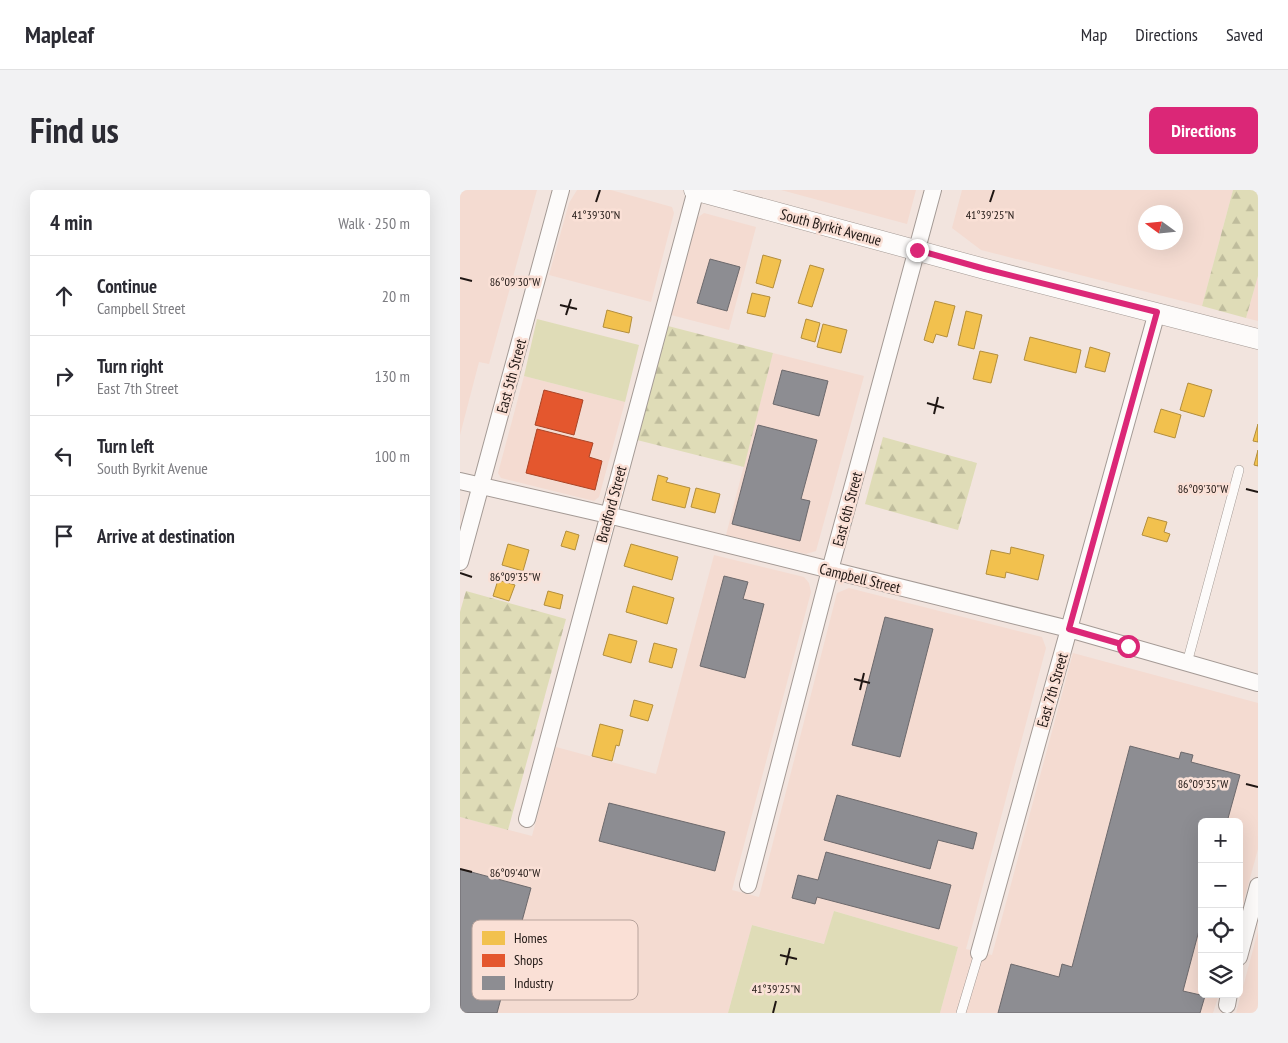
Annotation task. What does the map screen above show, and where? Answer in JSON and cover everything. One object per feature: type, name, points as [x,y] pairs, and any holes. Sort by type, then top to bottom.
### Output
[{"type":"street","name":"East 5th Street","points":[[460,562],[561,190]]},
{"type":"street","name":"South Byrkit Avenue","points":[[695,190],[985,269],[1258,339]]},
{"type":"street","name":"Bradford Street","points":[[527,818],[695,190]]},
{"type":"street","name":"East 6th Street","points":[[748,885],[830,570],[933,190]]},
{"type":"street","name":"East 7th Street","points":[[979,952],[1157,312]]},
{"type":"street","name":"Campbell Street","points":[[460,481],[608,515],[1069,629],[1258,683]]},
{"type":"street","points":[[1240,953],[1258,886]]},
{"type":"lane","points":[[1187,663],[1239,470]]},
{"type":"lane","points":[[961,1013],[979,952]]},
{"type":"shaded area","points":[[460,190],[537,190],[489,364],[479,362],[460,435]]},
{"type":"shaded area","points":[[577,190],[611,190],[672,207],[674,213],[651,302],[549,275],[569,203]]},
{"type":"shaded area","points":[[781,190],[916,190],[907,224]]},
{"type":"shaded area","points":[[962,190],[1233,190],[1202,306],[981,250],[952,228]]},
{"type":"shaded area","points":[[704,213],[756,227],[729,330],[671,315],[697,218]]},
{"type":"shaded area","points":[[1258,276],[1258,321],[1246,318]]},
{"type":"shaded area","points":[[773,353],[864,376],[816,551],[806,554],[726,535]]},
{"type":"shaded area","points":[[524,376],[625,402],[599,497],[594,501],[501,478],[498,473]]},
{"type":"shaded area","points":[[714,555],[804,577],[809,583],[811,592],[732,890],[759,897],[837,593],[849,588],[1042,637],[1046,648],[966,949],[992,955],[1073,653],[1258,703],[1258,849],[1243,903],[1243,818],[1198,818],[1198,998],[1218,998],[1213,1013],[940,1013],[958,947],[834,911],[825,944],[752,925],[728,1013],[460,1013],[460,817],[532,836],[556,747],[656,774]]},
{"type":"shaded area","points":[[1258,931],[1258,1013],[1236,1013],[1240,998],[1243,998],[1243,987]]},
{"type":"green space","points":[[1233,190],[1258,190],[1258,276],[1246,318],[1202,306]]},
{"type":"green space","points":[[537,319],[639,345],[625,402],[524,376]]},
{"type":"green space","points":[[668,326],[773,353],[744,467],[637,440]]},
{"type":"green space","points":[[883,437],[977,463],[958,530],[865,504]]},
{"type":"green space","points":[[466,591],[566,619],[508,830],[460,817],[460,612]]},
{"type":"green space","points":[[834,911],[958,947],[940,1013],[728,1013],[752,925],[824,944]]},
{"type":"building: Homes","points":[[763,255],[781,260],[773,288],[756,283]]},
{"type":"building: Homes","points":[[810,265],[824,269],[812,307],[798,303]]},
{"type":"building: Homes","points":[[752,293],[770,297],[765,317],[747,313]]},
{"type":"building: Homes","points":[[935,301],[955,306],[947,337],[936,334],[933,343],[924,340]]},
{"type":"building: Homes","points":[[607,310],[632,317],[629,333],[603,327]]},
{"type":"building: Homes","points":[[966,311],[982,315],[974,349],[958,345]]},
{"type":"building: Homes","points":[[806,319],[820,323],[815,342],[801,338]]},
{"type":"building: Homes","points":[[823,324],[847,330],[841,353],[817,347]]},
{"type":"building: Homes","points":[[1030,337],[1081,350],[1076,373],[1024,360]]},
{"type":"building: Homes","points":[[1090,347],[1110,353],[1105,372],[1085,367]]},
{"type":"building: Homes","points":[[980,351],[998,355],[991,383],[973,379]]},
{"type":"building: Homes","points":[[1188,383],[1212,390],[1204,417],[1180,410]]},
{"type":"building: Homes","points":[[1161,409],[1181,415],[1175,438],[1154,432]]},
{"type":"building: Homes","points":[[1258,424],[1258,442],[1253,441]]},
{"type":"building: Homes","points":[[1258,450],[1258,466],[1254,465]]},
{"type":"building: Homes","points":[[658,475],[668,478],[666,482],[690,488],[685,508],[652,500]]},
{"type":"building: Homes","points":[[696,488],[720,494],[715,513],[691,507]]},
{"type":"building: Homes","points":[[1148,517],[1167,522],[1164,532],[1170,534],[1167,542],[1142,535]]},
{"type":"building: Homes","points":[[566,531],[579,535],[575,550],[561,546]]},
{"type":"building: Homes","points":[[508,544],[529,550],[523,571],[502,565]]},
{"type":"building: Homes","points":[[631,544],[678,557],[672,580],[624,566]]},
{"type":"building: Homes","points":[[1011,547],[1044,555],[1038,580],[1006,572],[1005,578],[986,574],[991,550],[1010,554]]},
{"type":"building: Homes","points":[[498,580],[515,585],[509,601],[493,596]]},
{"type":"building: Homes","points":[[633,586],[674,598],[667,624],[626,612]]},
{"type":"building: Homes","points":[[548,591],[563,595],[560,609],[544,605]]},
{"type":"building: Homes","points":[[609,634],[637,641],[631,663],[603,655]]},
{"type":"building: Homes","points":[[654,643],[677,649],[672,668],[649,662]]},
{"type":"building: Homes","points":[[634,700],[653,705],[648,721],[630,716]]},
{"type":"building: Homes","points":[[600,724],[623,730],[619,746],[616,745],[612,761],[592,756]]},
{"type":"building: Shops","points":[[544,390],[583,400],[574,435],[535,425]]},
{"type":"building: Shops","points":[[537,429],[593,443],[589,457],[602,461],[595,490],[526,473]]},
{"type":"building: Industry","points":[[710,259],[740,267],[727,311],[697,303]]},
{"type":"building: Industry","points":[[782,370],[828,381],[819,416],[773,404]]},
{"type":"building: Industry","points":[[758,425],[817,440],[801,499],[810,501],[800,541],[732,524]]},
{"type":"building: Industry","points":[[724,576],[748,582],[743,599],[764,604],[745,678],[700,666]]},
{"type":"building: Industry","points":[[885,617],[933,629],[900,757],[852,745]]},
{"type":"building: Industry","points":[[1130,746],[1179,759],[1181,752],[1193,755],[1191,762],[1240,775],[1228,818],[1198,818],[1198,934],[1183,991],[1198,994],[1198,998],[1204,998],[1200,1013],[998,1013],[1011,964],[1059,977],[1062,964],[1072,967]]},
{"type":"building: Industry","points":[[837,795],[977,833],[973,849],[938,840],[930,869],[824,840]]},
{"type":"building: Industry","points":[[609,803],[725,832],[715,871],[599,841]]},
{"type":"building: Industry","points":[[826,852],[951,885],[939,929],[817,897],[815,904],[792,898],[798,875],[818,880]]},
{"type":"building: Industry","points":[[460,869],[531,888],[522,920],[472,920],[472,1000],[501,1000],[497,1013],[460,1013]]},
{"type":"route","points":[[917,250],[1157,312],[1069,629],[1128,646]]}]
